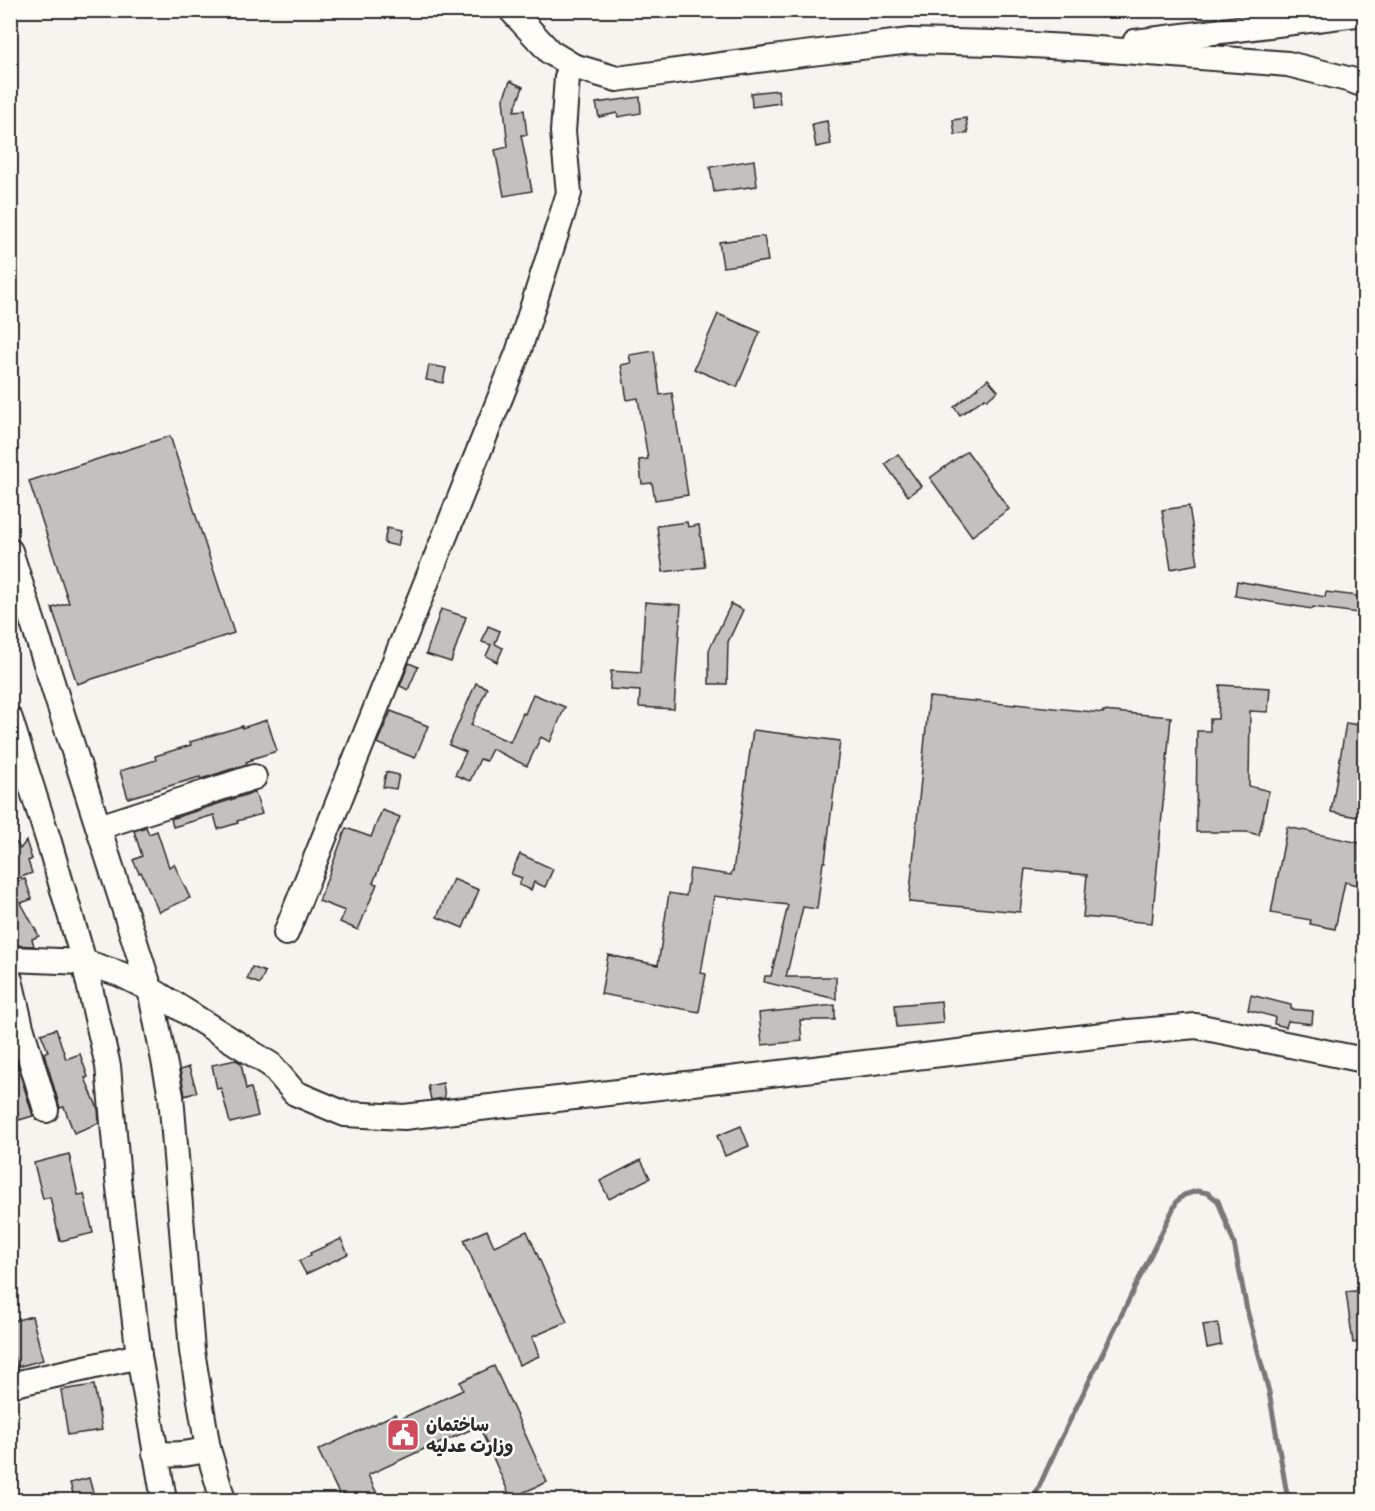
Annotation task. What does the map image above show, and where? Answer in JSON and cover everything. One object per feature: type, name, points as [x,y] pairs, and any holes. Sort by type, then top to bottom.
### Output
[{"type":"street","points":[[511,10],[550,52],[573,66],[617,79],[910,41],[1085,48],[1288,64],[1365,85]]},
{"type":"street","points":[[1085,48],[1365,13]]},
{"type":"street","points":[[286,933],[518,353],[569,193],[563,132],[567,77],[573,66]]},
{"type":"street","points":[[10,551],[150,989],[171,1096],[192,1351],[208,1449],[223,1500]]},
{"type":"street","points":[[10,719],[84,962],[108,1066],[118,1179],[139,1356],[164,1500]]},
{"type":"street","points":[[99,827],[254,777]]},
{"type":"street","points":[[10,959],[84,962],[120,974],[150,989],[271,1065],[295,1093],[345,1114],[404,1117],[1196,1026],[1365,1060]]},
{"type":"street","points":[[10,980],[21,1027],[46,1110]]},
{"type":"street","points":[[10,1385],[139,1356]]},
{"type":"street","points":[[155,1453],[189,1454],[208,1449]]},
{"type":"building","points":[[510,81],[523,87],[514,111],[524,110],[527,135],[521,135],[532,191],[504,196],[495,150],[508,147],[503,99]]},
{"type":"building","points":[[778,90],[780,103],[752,107],[751,93]]},
{"type":"building","points":[[640,97],[641,113],[618,117],[617,113],[599,117],[596,103]]},
{"type":"building","points":[[966,118],[968,133],[955,135],[953,120]]},
{"type":"building","points":[[827,121],[831,144],[816,147],[812,124]]},
{"type":"building","points":[[754,160],[757,186],[714,192],[710,167]]},
{"type":"building","points":[[764,236],[768,261],[723,267],[719,242]]},
{"type":"building","points":[[718,314],[760,332],[737,387],[694,369]]},
{"type":"building","points":[[654,351],[660,395],[672,393],[688,495],[655,500],[652,483],[642,484],[639,460],[648,459],[638,398],[627,400],[621,365],[631,363],[629,355]]},
{"type":"building","points":[[429,365],[446,368],[443,383],[426,380]]},
{"type":"building","points":[[988,379],[998,391],[960,415],[954,407]]},
{"type":"building","points":[[170,436],[234,633],[77,684],[52,608],[69,603],[29,481]]},
{"type":"building","points":[[967,451],[1009,509],[972,536],[930,478]]},
{"type":"building","points":[[898,454],[921,486],[908,496],[885,464]]},
{"type":"building","points":[[1189,506],[1198,564],[1171,569],[1162,510]]},
{"type":"building","points":[[687,522],[688,527],[699,525],[705,567],[663,572],[657,526]]},
{"type":"building","points":[[387,528],[401,531],[398,546],[384,543]]},
{"type":"building","points":[[1237,581],[1325,597],[1326,592],[1365,597],[1365,614],[1313,607],[1312,609],[1235,596]]},
{"type":"building","points":[[645,602],[681,605],[674,709],[639,707],[640,691],[610,689],[611,671],[641,673]]},
{"type":"building","points":[[731,604],[743,610],[728,642],[727,684],[709,684],[709,650]]},
{"type":"building","points":[[441,609],[466,617],[451,662],[426,654]]},
{"type":"building","points":[[488,626],[500,631],[495,644],[503,648],[497,662],[486,656],[491,645],[482,642]]},
{"type":"building","points":[[409,663],[418,667],[408,690],[400,686]]},
{"type":"building","points":[[476,683],[487,688],[471,725],[510,742],[533,694],[565,707],[550,742],[541,737],[527,766],[492,749],[486,761],[480,759],[470,781],[455,775],[466,752],[449,745]]},
{"type":"building","points":[[1220,685],[1270,688],[1268,712],[1250,711],[1249,786],[1269,791],[1259,835],[1247,832],[1196,832],[1197,731],[1210,731],[1210,719],[1218,719]]},
{"type":"building","points":[[929,697],[1171,717],[1152,923],[1083,917],[1087,875],[1025,869],[1020,912],[909,902]]},
{"type":"building","points":[[391,711],[428,726],[415,758],[377,743]]},
{"type":"building","points":[[267,720],[277,751],[251,759],[246,762],[247,764],[201,779],[200,777],[128,798],[120,771],[156,760],[155,756],[191,745],[190,742]]},
{"type":"building","points":[[1346,723],[1365,726],[1365,771],[1357,817],[1331,812]]},
{"type":"building","points":[[753,730],[840,741],[817,909],[803,907],[786,977],[836,977],[836,999],[764,982],[765,976],[771,976],[788,905],[714,896],[701,973],[706,974],[699,1012],[601,994],[608,955],[658,965],[669,893],[686,896],[690,869],[731,875]]},
{"type":"building","points":[[386,772],[399,775],[396,789],[383,787]]},
{"type":"building","points":[[255,792],[262,814],[218,829],[214,815],[173,827],[171,819]]},
{"type":"building","points":[[382,810],[400,817],[373,883],[377,884],[358,930],[340,922],[345,911],[319,901],[346,828],[371,837]]},
{"type":"building","points":[[146,827],[149,834],[157,831],[169,867],[174,864],[190,898],[159,912],[133,860],[142,856],[134,831]]},
{"type":"building","points":[[1287,827],[1365,844],[1365,887],[1345,882],[1335,929],[1310,924],[1311,920],[1271,913]]},
{"type":"building","points":[[10,833],[20,849],[26,841],[32,859],[28,861],[32,873],[16,879],[10,866]]},
{"type":"building","points":[[520,854],[553,869],[545,887],[534,882],[531,890],[519,885],[522,878],[511,874]]},
{"type":"building","points":[[25,879],[32,899],[21,903],[39,936],[32,939],[34,946],[10,945],[10,884]]},
{"type":"building","points":[[453,879],[479,890],[463,928],[437,917]]},
{"type":"building","points":[[252,967],[265,972],[260,984],[247,979]]},
{"type":"building","points":[[1251,995],[1291,1005],[1291,1009],[1313,1011],[1312,1024],[1288,1021],[1286,1027],[1274,1024],[1275,1017],[1248,1010]]},
{"type":"building","points":[[941,1001],[943,1023],[897,1027],[895,1005]]},
{"type":"building","points":[[835,1005],[835,1020],[800,1020],[802,1041],[762,1045],[759,1013]]},
{"type":"building","points":[[56,1029],[66,1059],[80,1054],[88,1077],[85,1078],[98,1109],[99,1123],[74,1133],[64,1107],[60,1108],[44,1053],[48,1051],[41,1034]]},
{"type":"building","points":[[236,1060],[241,1063],[246,1089],[251,1088],[258,1116],[230,1123],[221,1088],[217,1089],[212,1065]]},
{"type":"building","points":[[16,1061],[33,1116],[19,1120],[10,1083],[10,1062]]},
{"type":"building","points":[[189,1067],[197,1092],[185,1096],[180,1070]]},
{"type":"building","points":[[443,1083],[445,1098],[431,1100],[428,1086]]},
{"type":"building","points":[[741,1126],[749,1146],[725,1156],[717,1136]]},
{"type":"building","points":[[69,1154],[78,1195],[84,1194],[93,1233],[60,1241],[50,1197],[43,1199],[34,1163]]},
{"type":"building","points":[[641,1160],[650,1178],[609,1199],[600,1181]]},
{"type":"building","points":[[487,1230],[494,1246],[527,1231],[567,1322],[532,1337],[539,1356],[519,1365],[464,1240]]},
{"type":"building","points":[[341,1239],[348,1254],[306,1274],[299,1261],[311,1255],[310,1253]]},
{"type":"building","points":[[1365,1290],[1365,1341],[1353,1343],[1346,1292]]},
{"type":"building","points":[[32,1316],[43,1360],[17,1367],[10,1343],[10,1322]]},
{"type":"building","points":[[1218,1323],[1221,1345],[1207,1348],[1203,1325]]},
{"type":"building","points":[[494,1366],[547,1482],[511,1498],[479,1426],[368,1475],[380,1500],[342,1500],[318,1450],[395,1414],[398,1420],[463,1390],[460,1382]]},
{"type":"building","points":[[94,1385],[102,1430],[68,1435],[61,1390]]},
{"type":"building","points":[[89,1478],[95,1500],[75,1500],[70,1483]]},
{"type":"waterway","points":[[1033,1500],[1177,1201],[1184,1195],[1197,1191],[1208,1193],[1218,1201],[1234,1243],[1247,1310],[1269,1392],[1288,1500]]},
{"type":"place","name":"ساختمان وزارت عدلیه","points":[[403,1435]]}]
